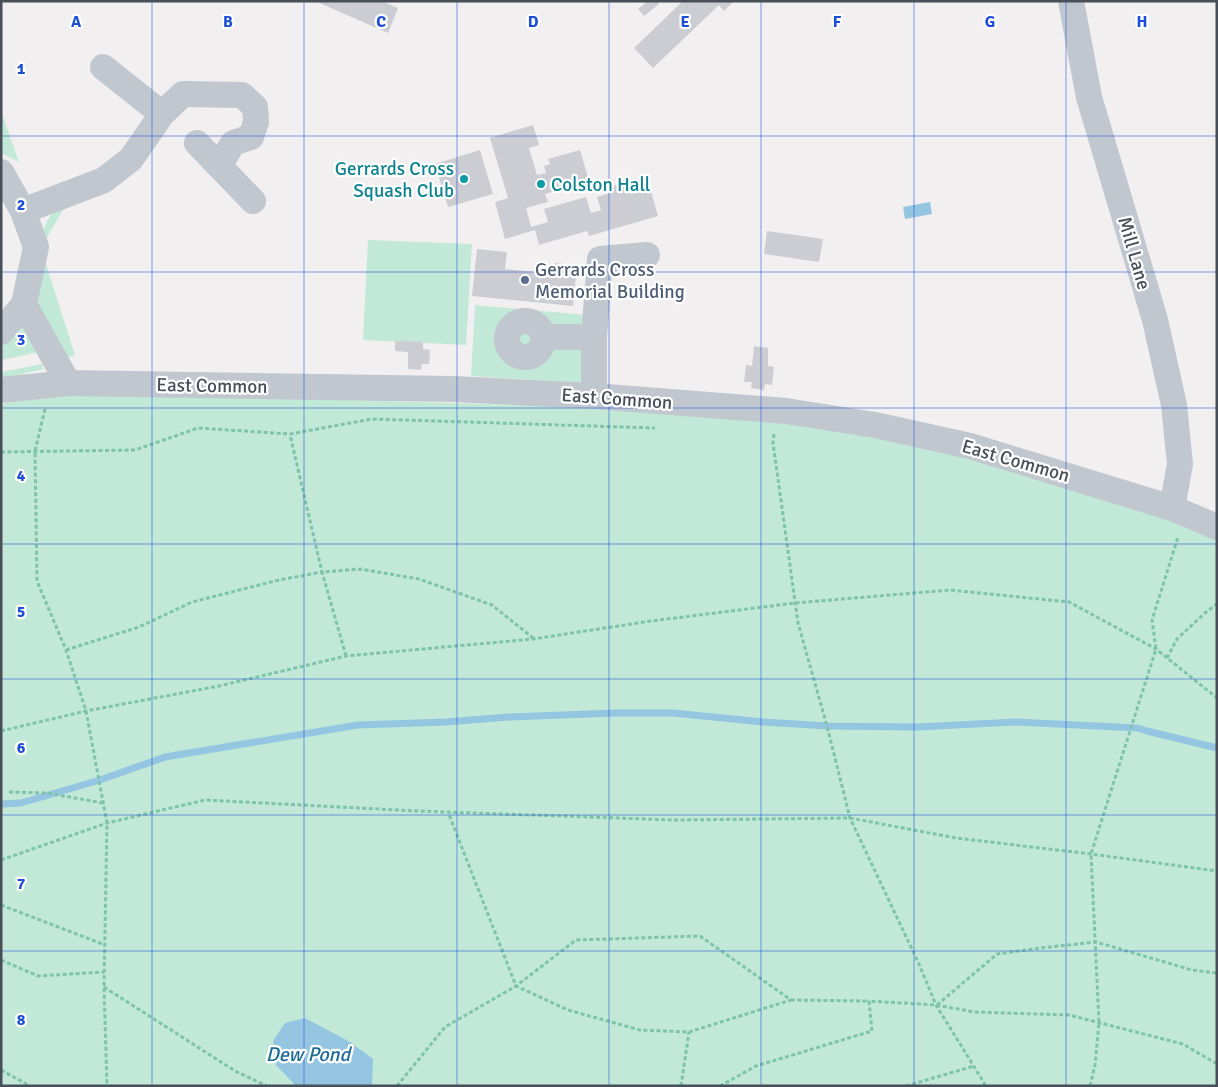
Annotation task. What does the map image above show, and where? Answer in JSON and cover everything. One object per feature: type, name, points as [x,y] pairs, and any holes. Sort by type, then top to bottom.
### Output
[{"type":"street","name":"Mill Lane","points":[[1071,1],[1089,97],[1155,320],[1174,405],[1180,464],[1172,508]]},
{"type":"street","points":[[104,67],[162,114]]},
{"type":"street","points":[[23,211],[104,180],[132,159],[162,114],[183,94],[242,95],[255,107],[256,122],[251,137],[233,143],[219,166]]},
{"type":"street","points":[[197,143],[253,201]]},
{"type":"street","points":[[1,172],[23,211],[36,247],[24,304],[1,332]]},
{"type":"street","points":[[594,396],[594,337],[600,259],[647,255]]},
{"type":"street","points":[[24,304],[59,383]]},
{"type":"street","points":[[527,392],[525,358],[514,353],[507,343],[512,326],[522,321],[534,323],[542,331],[543,337],[594,337]]},
{"type":"street","name":"East Common","points":[[1,390],[59,383],[453,389],[594,396],[786,411],[875,425],[970,446],[1172,508],[1217,526]]},
{"type":"path","points":[[59,383],[35,451],[37,581],[66,650],[86,710],[107,823],[104,972],[107,1086]]},
{"type":"path","points":[[1,452],[135,450],[198,428],[290,434],[372,419],[665,428]]},
{"type":"path","points":[[766,432],[784,434]]},
{"type":"path","points":[[774,432],[773,443],[798,623],[828,726],[850,818],[919,964],[936,1005],[986,1086]]},
{"type":"path","points":[[290,434],[322,572],[346,656]]},
{"type":"path","points":[[1090,1086],[1095,1065],[1099,1023],[1091,854],[1156,649],[1152,620],[1179,535],[1186,538]]},
{"type":"path","points":[[66,650],[139,627],[192,602],[322,572],[360,569],[419,579],[492,605],[533,639]]},
{"type":"path","points":[[1,731],[86,710],[219,686],[346,656],[533,639],[651,621],[795,603],[950,590],[1068,602],[1156,649],[1217,698]]},
{"type":"path","points":[[1167,658],[1177,639],[1204,613],[1217,604]]},
{"type":"path","points":[[9,792],[47,793],[103,804]]},
{"type":"path","points":[[1,860],[107,823],[204,800],[448,812],[675,820],[850,818],[956,838],[1217,871]]},
{"type":"path","points":[[448,812],[516,986],[568,1010],[640,1030],[690,1032],[791,1000],[869,1001],[936,1005],[974,1012],[1069,1015],[1183,1044],[1217,1064]]},
{"type":"path","points":[[1,905],[105,945]]},
{"type":"path","points":[[397,1086],[445,1027],[516,986],[576,940],[700,936],[791,1000]]},
{"type":"path","points":[[936,1005],[997,954],[1096,942],[1192,970],[1217,973]]},
{"type":"path","points":[[1,960],[38,976],[104,972]]},
{"type":"path","points":[[104,987],[235,1071],[267,1086]]},
{"type":"path","points":[[720,1086],[756,1066],[872,1031],[869,1001]]},
{"type":"path","points":[[681,1086],[690,1032]]},
{"type":"path","points":[[906,1086],[974,1066]]},
{"type":"path","points":[[1,1070],[30,1086]]},
{"type":"green space","points":[[2,114],[19,162],[1,153]]},
{"type":"green space","points":[[67,203],[45,241],[42,238],[47,221],[56,210]]},
{"type":"green space","points":[[368,240],[472,244],[466,345],[363,340]]},
{"type":"green space","points":[[44,258],[75,355],[63,359],[48,348],[34,285]]},
{"type":"green space","points":[[475,305],[587,315],[582,383],[471,376]]},
{"type":"green space","points":[[23,327],[40,352],[1,360],[1,346],[17,328]]},
{"type":"green space","points":[[42,364],[43,369],[1,379],[1,372]]},
{"type":"green space","points":[[57,394],[217,396],[552,406],[710,414],[836,430],[951,453],[1083,486],[1217,540],[1217,1086],[1,1086],[1,405],[10,401]]},
{"type":"water","points":[[930,202],[932,214],[905,219],[903,207]]},
{"type":"water","name":"Dew Pond","points":[[305,1018],[350,1042],[373,1059],[372,1086],[296,1086],[276,1065],[273,1041],[285,1023]]},
{"type":"building","points":[[315,1],[382,1],[398,8],[388,33]]},
{"type":"building","points":[[648,1],[657,1],[659,4],[644,16],[638,9]]},
{"type":"building","points":[[683,1],[734,1],[724,11],[719,5],[653,68],[634,48]]},
{"type":"building","name":"Colston Hall","points":[[533,125],[539,145],[529,148],[537,175],[546,173],[544,166],[550,164],[548,159],[580,150],[589,181],[545,194],[548,202],[526,208],[531,227],[548,222],[544,209],[586,197],[591,213],[601,210],[597,197],[610,193],[615,185],[622,183],[629,188],[630,194],[650,188],[658,216],[589,236],[587,231],[539,245],[535,230],[505,239],[495,202],[508,198],[490,138]]},
{"type":"building","name":"Gerrards Cross Squash Club","points":[[480,150],[493,194],[448,207],[435,164]]},
{"type":"building","points":[[767,231],[823,239],[819,262],[764,254]]},
{"type":"building","name":"Gerrards Cross Memorial Building","points":[[477,249],[507,252],[505,269],[554,274],[555,263],[577,265],[573,306],[472,296]]},
{"type":"building","points":[[395,341],[423,342],[423,349],[430,350],[429,364],[422,364],[421,370],[408,369],[408,352],[395,351]]},
{"type":"building","points":[[754,346],[768,348],[768,366],[774,367],[772,385],[765,384],[764,390],[751,388],[752,382],[744,382],[746,365],[752,366]]},
{"type":"waterway","points":[[1,804],[21,803],[100,780],[165,757],[358,725],[446,722],[509,717],[673,713],[827,726],[918,727],[1015,722],[1137,728],[1150,732]]},
{"type":"waterway","points":[[1147,731],[1217,748]]},
{"type":"place","name":"Gerrards Cross Squash Club","points":[[464,179]]},
{"type":"place","name":"Colston Hall","points":[[541,184]]},
{"type":"place","name":"Gerrards Cross Memorial Building","points":[[525,280]]}]
